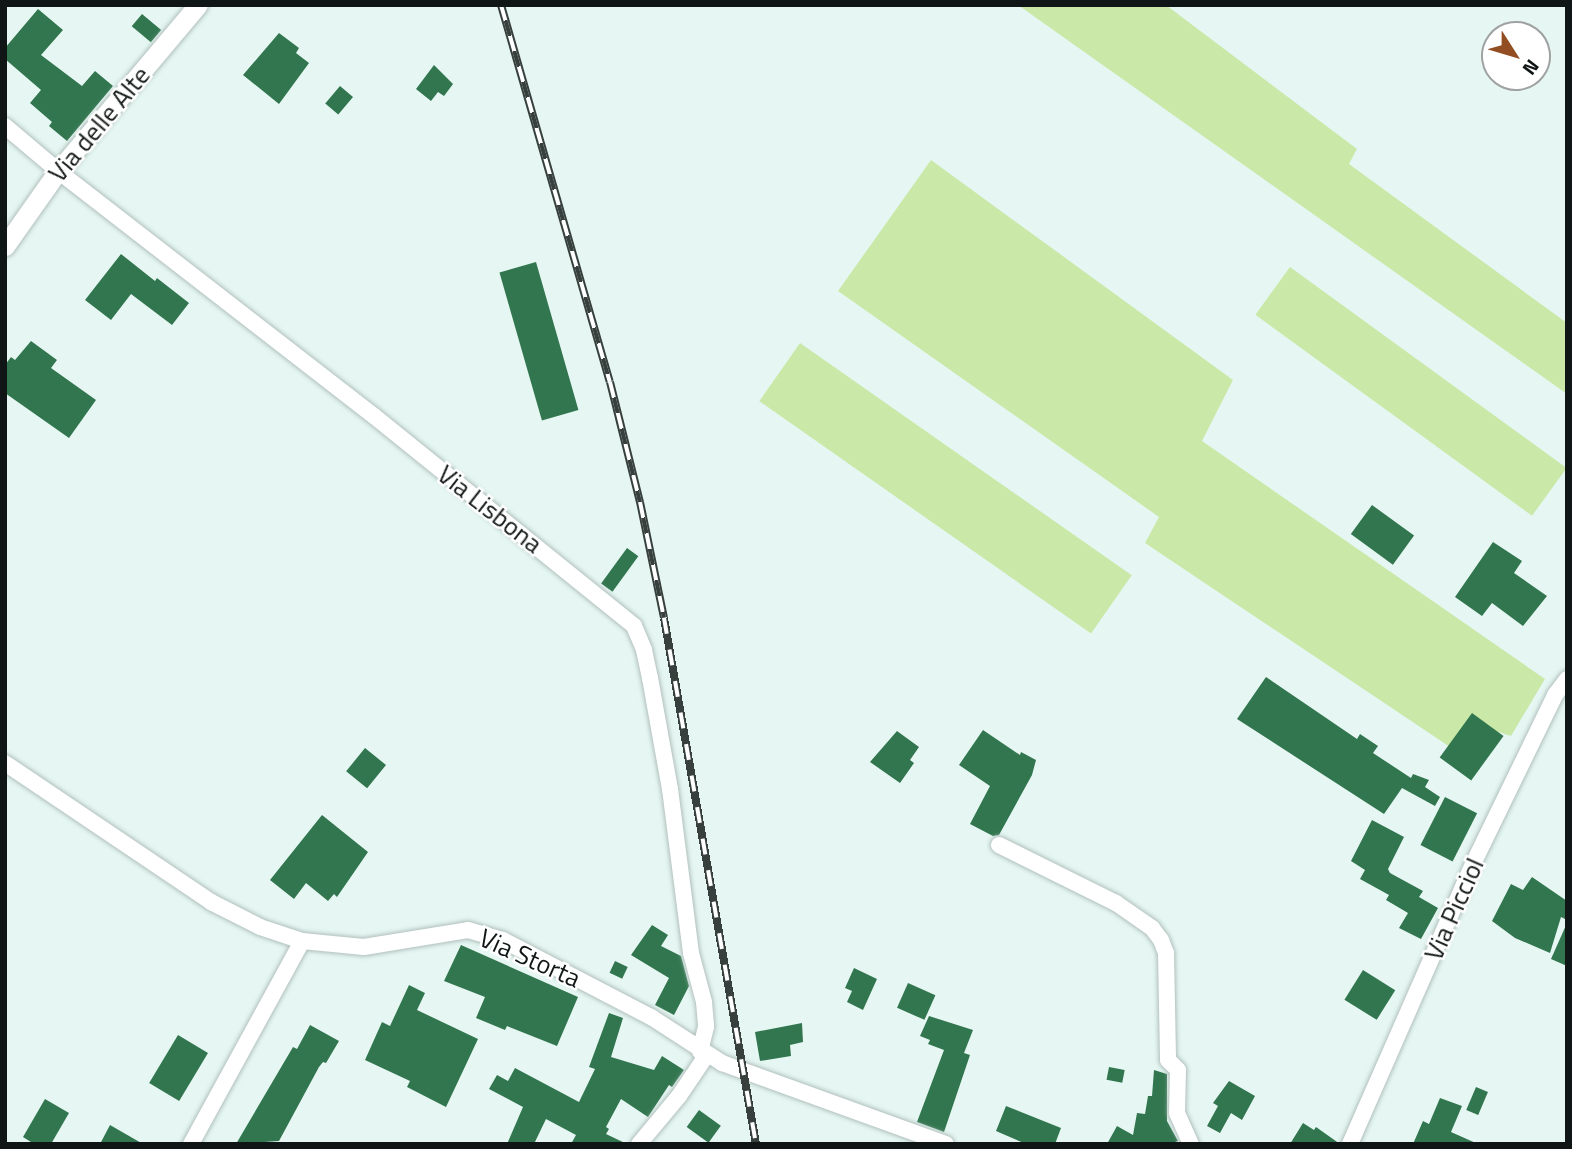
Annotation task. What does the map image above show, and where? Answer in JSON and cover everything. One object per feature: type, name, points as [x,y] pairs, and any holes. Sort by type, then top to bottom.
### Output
[{"type":"street","name":"Via delle Alte","points":[[5,246],[58,171],[198,5]]},
{"type":"street","name":"Via Lisbona","points":[[5,127],[363,408],[634,626],[645,650],[670,789],[691,953],[704,1002],[706,1027],[703,1053]]},
{"type":"street","name":"Via Picciol","points":[[1350,1144],[1473,864],[1555,695],[1567,679]]},
{"type":"street","name":"Via Storta","points":[[5,763],[211,902],[260,928],[302,941],[364,947],[468,930],[503,940],[651,1017],[703,1053],[946,1144]]},
{"type":"street","points":[[999,845],[1116,903],[1152,928],[1161,940],[1166,953],[1168,1060],[1178,1070],[1177,1113],[1191,1144]]},
{"type":"street","points":[[191,1144],[302,941]]},
{"type":"street","points":[[639,1144],[684,1090],[703,1053]]},
{"type":"green space","points":[[1018,5],[1166,5],[1357,149],[1349,164],[1567,323],[1567,394]]},
{"type":"green space","points":[[931,160],[1233,380],[1202,441],[1545,679],[1511,736],[1470,723],[1453,749],[1145,543],[1159,517],[838,291]]},
{"type":"green space","points":[[1290,267],[1567,468],[1532,516],[1255,315]]},
{"type":"green space","points":[[800,343],[1132,575],[1091,633],[759,401]]},
{"type":"building","points":[[38,9],[63,30],[41,55],[82,86],[95,71],[113,86],[67,141],[49,126],[52,122],[30,103],[41,90],[5,59],[5,48]]},
{"type":"building","points":[[142,14],[161,30],[151,42],[132,26]]},
{"type":"building","points":[[279,33],[299,48],[296,53],[309,63],[279,104],[243,75]]},
{"type":"building","points":[[434,65],[453,84],[444,96],[438,92],[431,101],[416,89]]},
{"type":"building","points":[[340,86],[353,97],[338,115],[325,104]]},
{"type":"building","points":[[121,254],[189,303],[172,325],[131,294],[111,320],[85,300]]},
{"type":"building","points":[[536,262],[578,410],[542,421],[499,272]]},
{"type":"building","points":[[31,341],[57,360],[51,368],[96,400],[69,438],[5,393],[5,365],[11,357],[15,360]]},
{"type":"building","points":[[1372,505],[1414,536],[1393,565],[1351,534]]},
{"type":"building","points":[[1493,542],[1522,561],[1514,573],[1547,596],[1523,626],[1492,603],[1482,616],[1455,597]]},
{"type":"building","points":[[627,548],[638,556],[612,592],[601,584]]},
{"type":"building","points":[[1266,677],[1357,739],[1360,734],[1378,746],[1373,753],[1411,778],[1413,774],[1429,780],[1425,787],[1440,797],[1435,806],[1402,788],[1384,814],[1237,719]]},
{"type":"building","points":[[1472,713],[1504,736],[1471,780],[1440,757]]},
{"type":"building","points":[[983,730],[1020,755],[1021,752],[1036,760],[1032,775],[999,835],[993,836],[970,824],[990,786],[959,765]]},
{"type":"building","points":[[897,731],[919,747],[910,760],[914,763],[900,783],[870,762]]},
{"type":"building","points":[[365,748],[386,765],[367,788],[346,771]]},
{"type":"building","points":[[1445,797],[1477,813],[1453,861],[1420,845]]},
{"type":"building","points":[[322,815],[368,852],[337,897],[334,894],[328,901],[306,883],[294,899],[270,880]]},
{"type":"building","points":[[1372,820],[1404,837],[1388,869],[1390,873],[1423,891],[1419,897],[1438,908],[1421,939],[1399,928],[1408,913],[1386,900],[1389,895],[1360,879],[1365,870],[1351,861]]},
{"type":"building","points":[[1532,877],[1567,901],[1567,920],[1561,917],[1550,953],[1515,938],[1492,921],[1511,884],[1523,890]]},
{"type":"building","points":[[1567,923],[1567,966],[1551,959]]},
{"type":"building","points":[[652,925],[668,935],[661,946],[681,956],[689,986],[674,1015],[655,1005],[669,978],[631,955]]},
{"type":"building","points":[[461,945],[578,997],[557,1046],[507,1026],[505,1030],[476,1018],[485,997],[444,981]]},
{"type":"building","points":[[615,961],[628,967],[622,979],[610,973]]},
{"type":"building","points":[[854,968],[877,979],[863,1010],[847,1002],[852,991],[845,988]]},
{"type":"building","points":[[1363,970],[1395,990],[1377,1020],[1344,1000]]},
{"type":"building","points":[[908,983],[935,995],[924,1020],[897,1008]]},
{"type":"building","points":[[409,985],[425,993],[417,1010],[478,1039],[446,1107],[407,1087],[410,1081],[365,1060],[382,1022],[390,1026]]},
{"type":"building","points":[[609,1013],[623,1018],[611,1057],[654,1070],[662,1056],[684,1070],[672,1087],[669,1085],[648,1117],[621,1099],[606,1127],[609,1129],[606,1134],[627,1144],[571,1144],[576,1135],[546,1119],[534,1144],[507,1144],[523,1107],[489,1089],[497,1075],[508,1081],[515,1068],[579,1102],[595,1069],[589,1067]]},
{"type":"building","points":[[929,1016],[973,1030],[964,1053],[970,1055],[944,1132],[917,1122],[944,1050],[928,1044],[930,1040],[920,1036]]},
{"type":"building","points":[[802,1023],[803,1042],[790,1045],[791,1056],[760,1061],[755,1032]]},
{"type":"building","points":[[310,1025],[339,1041],[326,1063],[323,1062],[319,1067],[279,1141],[236,1144],[293,1047],[297,1049]]},
{"type":"building","points":[[178,1035],[208,1053],[179,1101],[149,1083]]},
{"type":"building","points":[[1109,1067],[1125,1070],[1122,1083],[1107,1080]]},
{"type":"building","points":[[1154,1070],[1167,1074],[1167,1121],[1178,1141],[1170,1144],[1107,1144],[1117,1126],[1133,1135],[1137,1113],[1145,1114],[1148,1096],[1152,1096]]},
{"type":"building","points":[[1229,1081],[1255,1096],[1242,1120],[1231,1113],[1220,1133],[1207,1126],[1218,1106],[1213,1103]]},
{"type":"building","points":[[1476,1087],[1488,1092],[1478,1115],[1466,1110]]},
{"type":"building","points":[[1440,1098],[1462,1106],[1451,1132],[1478,1144],[1413,1144],[1423,1121],[1429,1124]]},
{"type":"building","points":[[45,1099],[69,1113],[51,1144],[34,1144],[23,1137]]},
{"type":"building","points":[[1006,1106],[1061,1128],[1055,1144],[1026,1144],[996,1131]]},
{"type":"building","points":[[699,1110],[721,1126],[708,1143],[687,1127]]},
{"type":"building","points":[[1303,1123],[1314,1130],[1316,1127],[1340,1144],[1290,1144]]},
{"type":"building","points":[[110,1125],[143,1144],[100,1144]]},
{"type":"railway","points":[[501,5],[610,382],[640,502],[664,618],[756,1144]]}]
